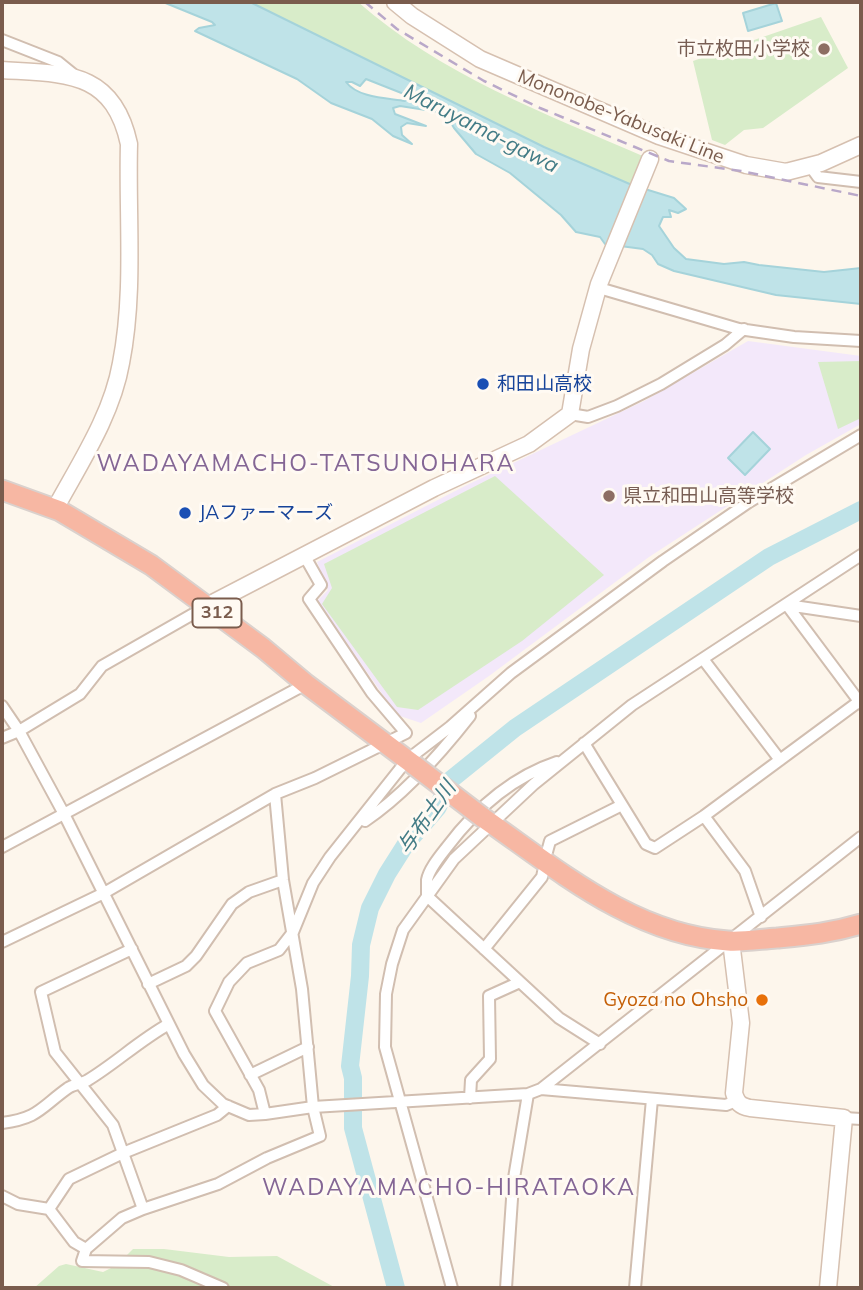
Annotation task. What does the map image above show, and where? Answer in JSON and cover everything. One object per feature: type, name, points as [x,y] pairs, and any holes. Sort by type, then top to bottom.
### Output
[{"type":"highway","name":"312","points":[[2,490],[55,509],[151,565],[487,821],[571,881],[620,909],[668,929],[701,938],[731,942],[830,933],[861,924]]},
{"type":"street","name":"Mononobe-Yabusaki Line","points":[[396,2],[412,16],[480,60],[659,136],[746,165],[786,172],[810,166],[861,145]]},
{"type":"street","points":[[2,40],[58,62],[79,79]]},
{"type":"street","points":[[2,70],[52,73],[96,86],[117,107],[129,144],[126,319],[121,364],[112,396],[91,443],[55,509]]},
{"type":"street","points":[[2,738],[19,731],[80,694],[102,666],[207,606],[434,488],[529,444],[570,414],[581,349],[599,286],[659,136]]},
{"type":"street","points":[[810,166],[818,177],[861,182]]},
{"type":"street","points":[[599,286],[744,329],[794,337],[861,341]]},
{"type":"street","points":[[570,414],[588,417],[617,406],[661,384],[725,345],[744,329]]},
{"type":"street","points":[[265,1114],[259,1090],[215,1011],[229,982],[247,963],[279,950],[293,932],[313,883],[330,857],[410,762],[511,673],[663,561],[749,502],[861,435]]},
{"type":"street","points":[[2,942],[104,893],[275,794],[315,778],[406,733],[372,693],[309,599],[321,585],[304,555]]},
{"type":"street","points":[[452,1288],[398,1102],[385,1047],[386,994],[403,930],[454,859],[487,821],[632,705],[861,555]]},
{"type":"street","points":[[787,605],[861,616]]},
{"type":"street","points":[[584,743],[646,844],[655,848],[704,816],[861,702],[787,605]]},
{"type":"street","points":[[703,659],[779,760]]},
{"type":"street","points":[[2,847],[306,684]]},
{"type":"street","points":[[356,827],[380,810],[448,744],[487,695]]},
{"type":"street","points":[[2,706],[19,731],[64,814],[148,984],[203,1085],[228,1106],[249,1115],[313,1107],[528,1094],[541,1089],[861,837]]},
{"type":"street","points":[[427,896],[428,878],[439,857],[461,828],[515,782],[537,769],[565,760]]},
{"type":"street","points":[[223,1288],[181,1270],[149,1262],[82,1261],[86,1250],[122,1218],[218,1184],[267,1158],[320,1136],[313,1107],[302,989],[283,880],[275,794]]},
{"type":"street","points":[[547,852],[550,841],[622,805]]},
{"type":"street","points":[[704,816],[745,871],[761,917]]},
{"type":"street","points":[[484,949],[542,877],[543,872]]},
{"type":"street","points":[[148,984],[186,966],[232,904],[249,892],[283,880]]},
{"type":"street","points":[[427,896],[559,1018],[600,1044]]},
{"type":"street","points":[[731,942],[741,1023],[734,1093],[736,1101],[750,1108],[861,1119]]},
{"type":"street","points":[[132,949],[41,992],[55,1052],[113,1125],[143,1209]]},
{"type":"street","points":[[470,1098],[471,1080],[491,1059],[489,996],[520,982]]},
{"type":"street","points":[[2,1123],[23,1120],[36,1114],[71,1086],[86,1082],[144,1038],[169,1024]]},
{"type":"street","points":[[250,1075],[308,1047]]},
{"type":"street","points":[[541,1089],[726,1105],[736,1101]]},
{"type":"street","points":[[519,1288],[506,1287],[513,1184],[528,1094]]},
{"type":"street","points":[[635,1288],[652,1100]]},
{"type":"street","points":[[49,1209],[69,1179],[123,1153],[217,1115],[228,1106]]},
{"type":"street","points":[[828,1288],[844,1118]]},
{"type":"street","points":[[2,1196],[18,1204],[49,1209],[74,1242],[86,1250]]},
{"type":"shaded area","points":[[748,341],[861,356],[861,424],[806,455],[649,557],[421,723],[397,715],[317,601],[328,590],[317,562],[467,485],[644,401]]},
{"type":"green space","points":[[250,2],[358,2],[390,28],[459,72],[532,108],[645,157],[632,185],[544,147]]},
{"type":"green space","points":[[821,17],[848,68],[763,128],[744,130],[725,145],[712,140],[693,61]]},
{"type":"green space","points":[[861,361],[861,418],[838,429],[818,362]]},
{"type":"green space","points":[[495,476],[604,575],[522,641],[418,710],[397,707],[322,604],[332,588],[324,564]]},
{"type":"green space","points":[[133,1249],[164,1249],[229,1257],[277,1256],[336,1288],[34,1288],[59,1266],[66,1264],[103,1272],[117,1265]]},
{"type":"water","name":"Maruyama-gawa","points":[[163,2],[250,2],[544,147],[632,185],[674,198],[686,209],[678,213],[669,210],[671,217],[663,217],[659,226],[674,248],[686,259],[724,264],[744,262],[824,272],[861,268],[861,304],[776,295],[674,271],[658,264],[652,255],[643,249],[605,244],[600,237],[576,232],[561,215],[510,173],[476,154],[445,113],[400,106],[393,108],[395,114],[426,126],[407,123],[401,127],[402,135],[412,144],[393,136],[372,119],[331,103],[297,79],[195,31],[215,25]],"holes":[[[366,79],[409,96],[405,101],[373,96],[358,91],[346,82],[360,86]]]},
{"type":"water","points":[[776,3],[782,21],[748,31],[743,13]]},
{"type":"water","points":[[753,432],[770,449],[745,475],[728,458]]},
{"type":"waterway","name":"与布土川","points":[[396,1288],[353,1128],[353,1078],[350,1066],[361,945],[370,908],[387,874],[406,844],[438,807],[448,782],[515,728],[769,557],[861,510]]},
{"type":"railway","points":[[365,2],[397,29],[484,81],[540,108],[669,161],[741,171],[861,196]]},
{"type":"place","name":"市立枚田小学校","points":[[824,49]]},
{"type":"place","name":"和田山高校","points":[[483,384]]},
{"type":"place","name":"県立和田山高等学校","points":[[609,496]]},
{"type":"place","name":"JAファーマーズ","points":[[185,513]]},
{"type":"place","name":"Gyoza no Ohsho","points":[[762,1000]]},
{"type":"district","name":"WADAYAMACHO-TATSUNOHARA","points":[[306,464]]},
{"type":"district","name":"WADAYAMACHO-HIRATAOKA","points":[[449,1188]]}]
